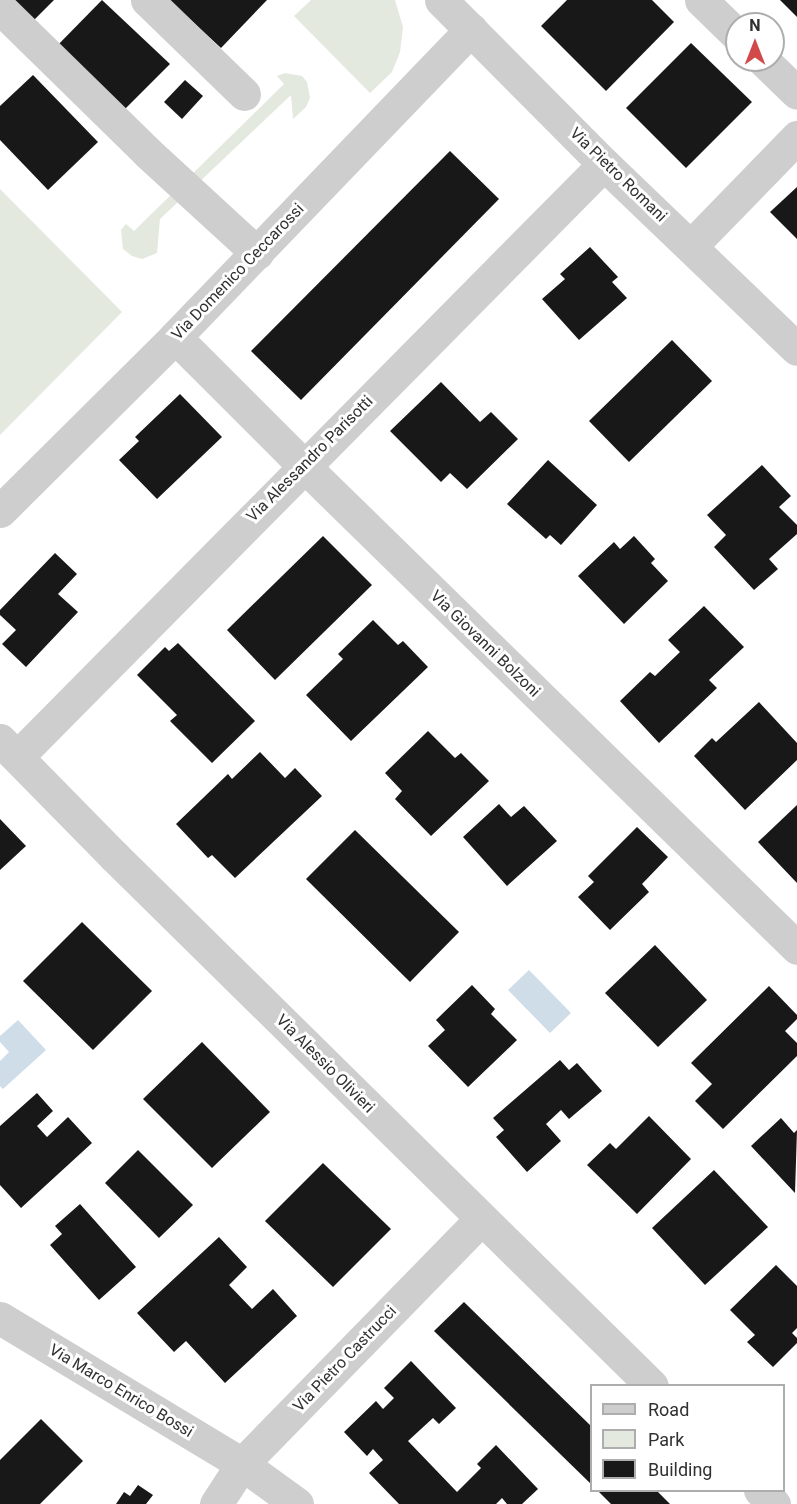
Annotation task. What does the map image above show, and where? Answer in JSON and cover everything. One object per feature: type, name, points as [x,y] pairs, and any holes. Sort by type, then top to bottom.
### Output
[{"type":"street","points":[[147,0],[244,94]]},
{"type":"street","name":"Via Pietro Romani","points":[[441,0],[604,164],[692,245],[797,349]]},
{"type":"street","points":[[701,0],[725,23]]},
{"type":"street","points":[[0,8],[157,161],[256,253]]},
{"type":"street","name":"Via Domenico Ceccarossi","points":[[0,511],[175,337],[471,29]]},
{"type":"street","points":[[775,72],[797,93]]},
{"type":"street","points":[[692,245],[797,137]]},
{"type":"street","name":"Via Alessandro Parisotti","points":[[9,748],[303,465],[604,164]]},
{"type":"street","name":"Via Giovanni Bolzoni","points":[[175,337],[797,948]]},
{"type":"street","name":"Via Alessio Olivieri","points":[[9,748],[114,856],[650,1384]]},
{"type":"street","name":"Via Pietro Castrucci","points":[[216,1504],[242,1464],[481,1219]]},
{"type":"street","name":"Via Marco Enrico Bossi","points":[[0,1318],[242,1464],[297,1504]]},
{"type":"street","points":[[761,1492],[774,1504]]},
{"type":"green space","points":[[311,0],[395,0],[403,27],[400,52],[392,72],[370,93],[294,16]]},
{"type":"green space","points":[[285,73],[302,76],[307,82],[310,98],[306,107],[293,119],[291,95],[160,219],[157,253],[142,259],[132,256],[123,249],[121,230],[126,224],[134,231],[284,84],[277,76]]},
{"type":"green space","points":[[0,189],[122,312],[0,435]]},
{"type":"shaded area","points":[[529,970],[571,1013],[550,1033],[508,990]]},
{"type":"shaded area","points":[[18,1020],[46,1050],[3,1089],[0,1086],[0,1061],[9,1052],[0,1042],[0,1036]]},
{"type":"building","points":[[6,0],[54,0],[30,24]]},
{"type":"building","points":[[102,0],[170,64],[117,117],[51,52]]},
{"type":"building","points":[[169,0],[267,0],[221,48]]},
{"type":"building","points":[[567,0],[652,0],[674,22],[606,91],[541,26]]},
{"type":"building","points":[[780,0],[797,0],[797,17]]},
{"type":"building","points":[[691,43],[752,102],[686,168],[626,108]]},
{"type":"building","points":[[33,75],[98,142],[48,190],[0,140],[0,106]]},
{"type":"building","points":[[185,80],[203,96],[182,119],[164,102]]},
{"type":"building","points":[[450,151],[499,199],[301,400],[251,351]]},
{"type":"building","points":[[797,187],[797,239],[770,212]]},
{"type":"building","points":[[590,247],[618,277],[612,282],[627,298],[579,340],[542,299],[565,279],[560,274]]},
{"type":"building","points":[[672,340],[712,381],[629,462],[589,421]]},
{"type":"building","points":[[441,382],[480,422],[491,412],[518,439],[467,489],[450,473],[441,482],[390,431]]},
{"type":"building","points":[[180,394],[222,437],[157,499],[119,460],[139,441],[135,437]]},
{"type":"building","points":[[548,460],[597,505],[561,545],[550,535],[546,539],[507,504]]},
{"type":"building","points":[[762,465],[791,496],[779,507],[797,525],[797,534],[769,559],[778,569],[754,590],[714,547],[726,535],[707,515]]},
{"type":"building","points":[[323,536],[372,585],[275,680],[227,630]]},
{"type":"building","points":[[634,536],[655,559],[651,563],[668,581],[624,624],[578,576],[614,542],[620,549]]},
{"type":"building","points":[[55,553],[77,574],[58,594],[78,612],[26,667],[2,644],[16,630],[0,615],[0,610]]},
{"type":"building","points":[[704,606],[744,647],[709,680],[717,688],[659,743],[620,701],[650,672],[655,676],[680,652],[668,640]]},
{"type":"building","points":[[373,620],[398,645],[403,641],[428,667],[351,741],[306,695],[343,659],[338,654]]},
{"type":"building","points":[[178,643],[255,721],[212,763],[170,721],[177,715],[137,675],[165,647],[169,651]]},
{"type":"building","points":[[759,702],[797,743],[797,760],[745,810],[694,756],[712,738],[716,742]]},
{"type":"building","points":[[428,731],[455,758],[461,753],[489,781],[431,836],[395,799],[402,791],[385,773]]},
{"type":"building","points":[[260,752],[285,778],[295,768],[322,796],[235,878],[212,855],[208,858],[176,824],[228,774],[232,779]]},
{"type":"building","points":[[499,804],[511,817],[524,806],[557,841],[507,886],[463,837]]},
{"type":"building","points":[[797,805],[797,883],[758,842]]},
{"type":"building","points":[[0,819],[26,846],[0,870]]},
{"type":"building","points":[[637,827],[668,857],[642,884],[649,892],[610,930],[578,897],[594,882],[588,876]]},
{"type":"building","points":[[355,830],[459,932],[410,982],[306,879]]},
{"type":"building","points":[[82,922],[152,991],[93,1050],[23,981]]},
{"type":"building","points":[[655,945],[707,1000],[658,1047],[605,993]]},
{"type":"building","points":[[472,985],[495,1009],[491,1014],[517,1040],[468,1087],[428,1046],[445,1030],[436,1020]]},
{"type":"building","points":[[769,986],[797,1015],[797,1019],[785,1031],[797,1043],[797,1056],[723,1129],[695,1101],[712,1084],[691,1063]]},
{"type":"building","points":[[202,1042],[270,1112],[212,1168],[143,1099]]},
{"type":"building","points":[[560,1060],[569,1070],[577,1063],[602,1091],[569,1119],[561,1110],[546,1124],[561,1141],[527,1172],[496,1137],[504,1130],[493,1118]]},
{"type":"building","points":[[37,1093],[53,1111],[37,1126],[47,1137],[68,1117],[92,1143],[21,1208],[0,1185],[0,1126]]},
{"type":"building","points":[[649,1116],[691,1159],[637,1214],[587,1165],[610,1143],[616,1149]]},
{"type":"building","points":[[781,1118],[794,1133],[797,1130],[795,1193],[751,1146]]},
{"type":"building","points":[[138,1150],[193,1205],[159,1238],[105,1183]]},
{"type":"building","points":[[323,1163],[391,1229],[333,1287],[265,1221]]},
{"type":"building","points":[[714,1170],[768,1227],[705,1285],[652,1228]]},
{"type":"building","points":[[80,1204],[136,1267],[99,1300],[50,1245],[62,1234],[55,1226]]},
{"type":"building","points":[[219,1237],[247,1267],[229,1285],[252,1309],[273,1289],[297,1316],[225,1383],[186,1341],[174,1352],[137,1313]]},
{"type":"building","points":[[776,1265],[797,1286],[797,1328],[792,1333],[797,1338],[797,1343],[773,1367],[747,1342],[755,1335],[730,1310]]},
{"type":"building","points":[[464,1302],[590,1425],[590,1483],[434,1331]]},
{"type":"building","points":[[411,1361],[456,1408],[439,1424],[433,1418],[408,1441],[457,1492],[481,1468],[477,1464],[496,1445],[538,1489],[522,1504],[507,1504],[502,1498],[496,1504],[399,1504],[369,1473],[383,1460],[373,1449],[367,1456],[344,1432],[376,1401],[383,1409],[394,1398],[384,1388]]},
{"type":"building","points":[[41,1419],[83,1461],[40,1504],[0,1504],[0,1460]]},
{"type":"building","points":[[138,1485],[153,1495],[146,1504],[116,1504],[124,1492],[130,1496]]},
{"type":"building","points":[[599,1492],[658,1492],[670,1504],[611,1504]]}]
